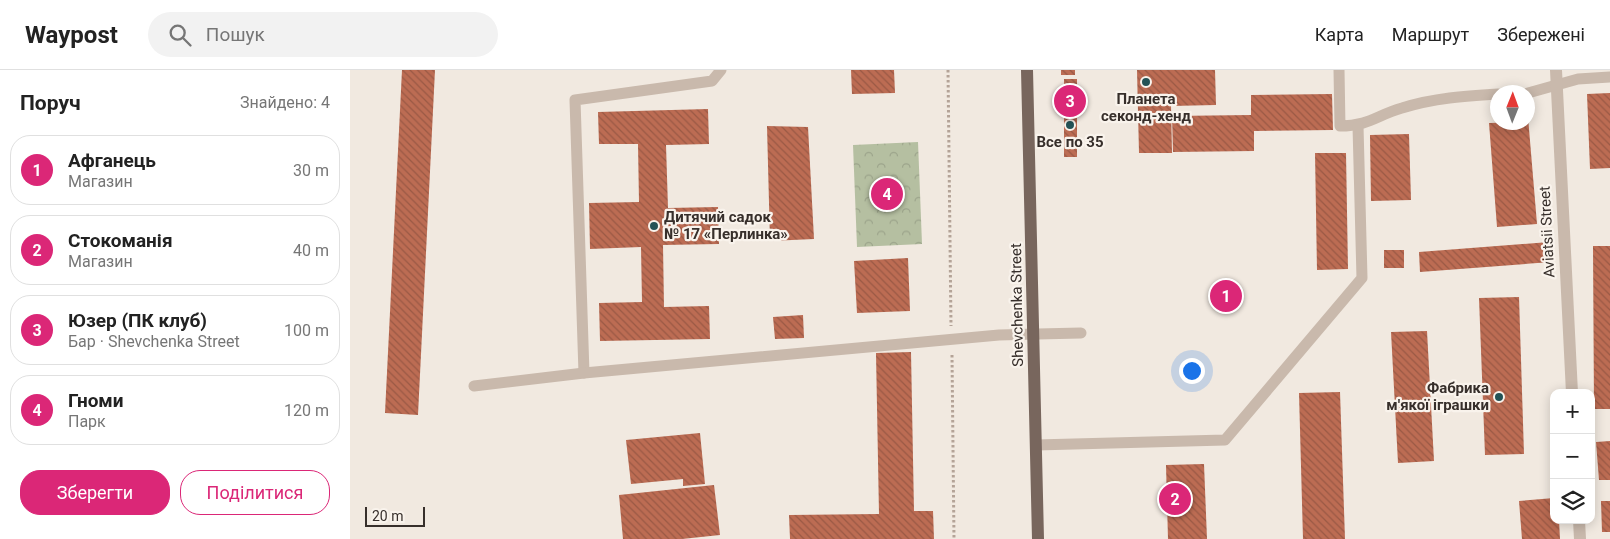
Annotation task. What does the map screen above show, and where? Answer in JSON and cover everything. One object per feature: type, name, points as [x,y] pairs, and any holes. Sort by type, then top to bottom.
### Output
[{"type":"main road","name":"Shevchenka Street","points":[[1028,70],[1038,539]]},
{"type":"street","name":"Aviatsii Street","points":[[1556,70],[1572,389]]},
{"type":"street","points":[[1579,524],[1580,539]]},
{"type":"lane","points":[[584,373],[575,100],[712,81],[721,70]]},
{"type":"lane","points":[[1339,70],[1340,126],[1358,126],[1400,108],[1440,98],[1490,95]]},
{"type":"lane","points":[[1535,90],[1578,79],[1610,77]]},
{"type":"lane","points":[[1036,445],[1225,440],[1362,278],[1358,126]]},
{"type":"lane","points":[[474,386],[584,373],[952,340],[1034,333],[1081,333]]},
{"type":"path","points":[[948,70],[954,539]]},
{"type":"green space","points":[[918,142],[922,244],[857,247],[853,145]]},
{"type":"building","points":[[402,70],[435,70],[418,415],[385,413]]},
{"type":"building","points":[[851,70],[894,70],[895,93],[852,94]]},
{"type":"building","points":[[1061,70],[1075,70],[1075,75],[1061,75]]},
{"type":"building","points":[[1137,70],[1215,70],[1216,105],[1171,106],[1172,153],[1139,153]]},
{"type":"building","points":[[1064,79],[1077,79],[1077,157],[1064,157]]},
{"type":"building","points":[[1610,93],[1610,168],[1590,169],[1587,94]]},
{"type":"building","points":[[1332,94],[1333,130],[1254,131],[1254,151],[1173,152],[1172,116],[1251,115],[1251,95]]},
{"type":"building","name":"Дитячий садок № 17 «Перлинка»","points":[[708,109],[709,144],[666,145],[668,208],[718,207],[719,244],[663,245],[664,307],[709,306],[710,339],[600,341],[599,303],[642,302],[641,247],[590,249],[589,203],[639,202],[638,144],[599,144],[598,112]]},
{"type":"building","points":[[1489,123],[1490,130],[1529,130],[1537,224],[1497,227]]},
{"type":"building","points":[[767,126],[808,127],[814,239],[770,241]]},
{"type":"building","points":[[1409,134],[1411,200],[1371,201],[1370,135]]},
{"type":"building","points":[[1315,153],[1346,153],[1348,269],[1317,270]]},
{"type":"building","points":[[1549,242],[1551,262],[1420,272],[1419,252]]},
{"type":"building","points":[[1593,246],[1610,246],[1610,409],[1595,409]]},
{"type":"building","points":[[1384,250],[1404,250],[1404,268],[1384,268]]},
{"type":"building","points":[[908,258],[910,311],[857,313],[854,261]]},
{"type":"building","points":[[1519,297],[1524,454],[1485,455],[1479,298]]},
{"type":"building","points":[[803,315],[804,338],[775,339],[773,317]]},
{"type":"building","points":[[1427,331],[1434,461],[1398,463],[1391,332]]},
{"type":"building","points":[[911,352],[914,511],[933,511],[934,539],[790,539],[789,515],[879,514],[876,353]]},
{"type":"building","points":[[1340,392],[1345,539],[1303,539],[1299,393]]},
{"type":"building","points":[[700,433],[705,484],[683,486],[683,479],[631,484],[626,440]]},
{"type":"building","points":[[1610,441],[1610,480],[1599,480],[1596,442]]},
{"type":"building","points":[[1204,464],[1207,539],[1168,539],[1166,465]]},
{"type":"building","points":[[714,485],[720,535],[682,539],[623,539],[619,495]]},
{"type":"building","points":[[1550,498],[1550,524],[1559,524],[1560,539],[1522,539],[1519,501]]},
{"type":"building","points":[[1601,501],[1610,501],[1610,532],[1602,532]]},
{"type":"place","name":"Планета секонд-хенд","points":[[1146,82]]},
{"type":"place","name":"Юзер (ПК клуб)","points":[[1070,101]]},
{"type":"place","name":"Все по 35","points":[[1070,125]]},
{"type":"place","name":"Гноми","points":[[887,194]]},
{"type":"place","name":"Дитячий садок № 17 «Перлинка»","points":[[654,226]]},
{"type":"place","name":"Афганець","points":[[1226,296]]},
{"type":"place","name":"Фабрика м'якої іграшки","points":[[1499,397]]},
{"type":"place","name":"Стокоманія","points":[[1175,499]]}]
